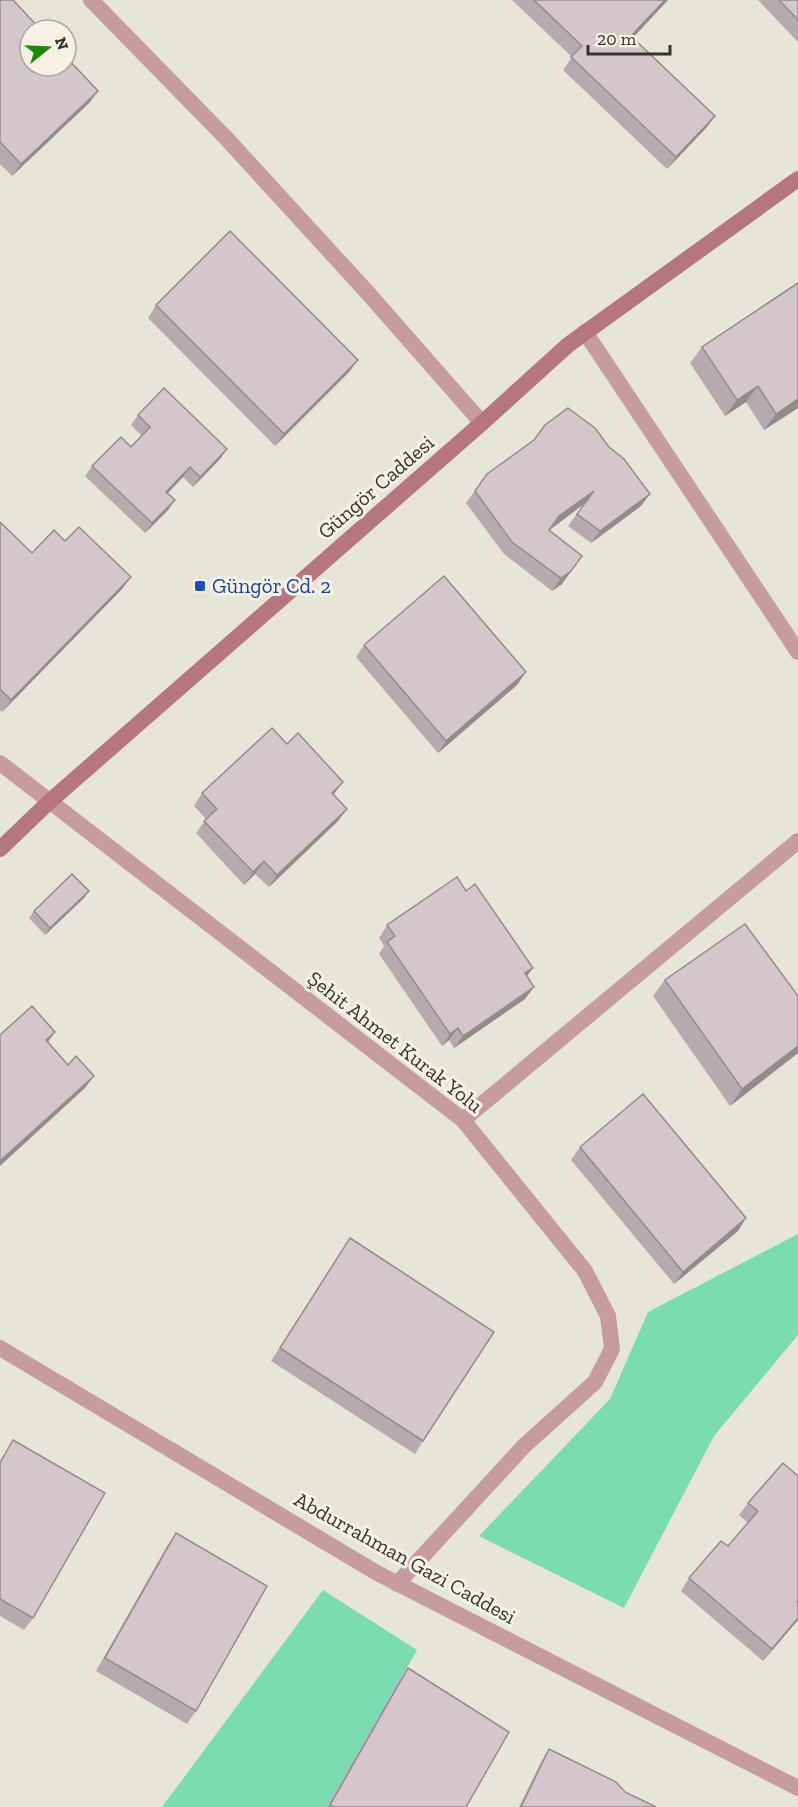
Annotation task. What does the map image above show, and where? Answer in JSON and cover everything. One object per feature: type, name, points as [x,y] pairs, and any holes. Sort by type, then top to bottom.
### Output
[{"type":"main road","name":"Güngör Caddesi","points":[[0,849],[49,802],[568,345],[798,179]]},
{"type":"street","points":[[91,0],[234,147],[367,292],[482,423]]},
{"type":"street","points":[[585,332],[798,652]]},
{"type":"street","name":"Şehit Ahmet Kurak Yolu","points":[[0,763],[463,1120],[585,1271],[608,1316],[612,1349],[595,1382],[524,1446],[397,1584]]},
{"type":"street","points":[[463,1120],[798,841]]},
{"type":"street","name":"Abdurrahman Gazi Caddesi","points":[[0,1348],[397,1584],[798,1788]]},
{"type":"green space","points":[[798,1234],[798,1335],[714,1436],[624,1608],[479,1536],[610,1399],[648,1312]]},
{"type":"green space","points":[[323,1590],[417,1650],[327,1807],[162,1807]]},
{"type":"building","points":[[0,0],[13,0],[30,18],[18,18],[18,78],[78,78],[78,70],[98,91],[21,164],[0,142]]},
{"type":"building","points":[[534,0],[665,0],[631,36],[715,116],[676,157],[571,57],[582,46]]},
{"type":"building","points":[[779,0],[798,0],[798,20]]},
{"type":"building","points":[[230,231],[358,360],[284,434],[156,305]]},
{"type":"building","points":[[798,283],[798,399],[776,414],[758,386],[737,400],[702,347]]},
{"type":"building","points":[[164,388],[227,449],[200,477],[190,467],[166,492],[175,500],[152,523],[92,466],[121,437],[131,447],[150,427],[138,415]]},
{"type":"building","points":[[568,408],[595,428],[609,447],[624,459],[650,494],[600,531],[577,514],[594,491],[559,516],[549,530],[582,556],[571,571],[561,578],[512,542],[475,491],[487,474],[534,440],[545,425]]},
{"type":"building","points":[[0,522],[32,553],[54,530],[65,541],[79,527],[131,577],[11,700],[0,689]]},
{"type":"building","points":[[444,576],[526,672],[446,741],[364,645]]},
{"type":"building","points":[[272,728],[287,744],[298,733],[343,782],[332,793],[347,809],[277,875],[264,861],[253,872],[204,821],[217,809],[202,793]]},
{"type":"building","points":[[72,874],[89,891],[50,928],[34,911]]},
{"type":"building","points":[[457,877],[466,891],[475,884],[533,968],[525,973],[534,987],[463,1036],[458,1028],[450,1034],[387,942],[395,936],[387,925]]},
{"type":"building","points":[[745,924],[798,996],[798,1046],[742,1089],[665,980]]},
{"type":"building","points":[[32,1006],[55,1032],[46,1040],[68,1065],[76,1056],[94,1076],[0,1161],[0,1035]]},
{"type":"building","points":[[643,1094],[746,1218],[683,1272],[580,1147]]},
{"type":"building","points":[[350,1238],[494,1332],[423,1441],[280,1348]]},
{"type":"building","points":[[13,1440],[105,1493],[33,1618],[0,1599],[0,1463]]},
{"type":"building","points":[[783,1463],[798,1476],[798,1618],[772,1649],[689,1578],[721,1541],[728,1546],[758,1511],[748,1503]]},
{"type":"building","points":[[176,1533],[267,1586],[196,1711],[105,1658]]},
{"type":"building","points":[[408,1668],[509,1732],[466,1807],[334,1807],[330,1805]]},
{"type":"building","points":[[549,1749],[616,1782],[625,1792],[656,1807],[521,1807]]},
{"type":"place","name":"Güngör Cd. 2","points":[[200,586]]}]
